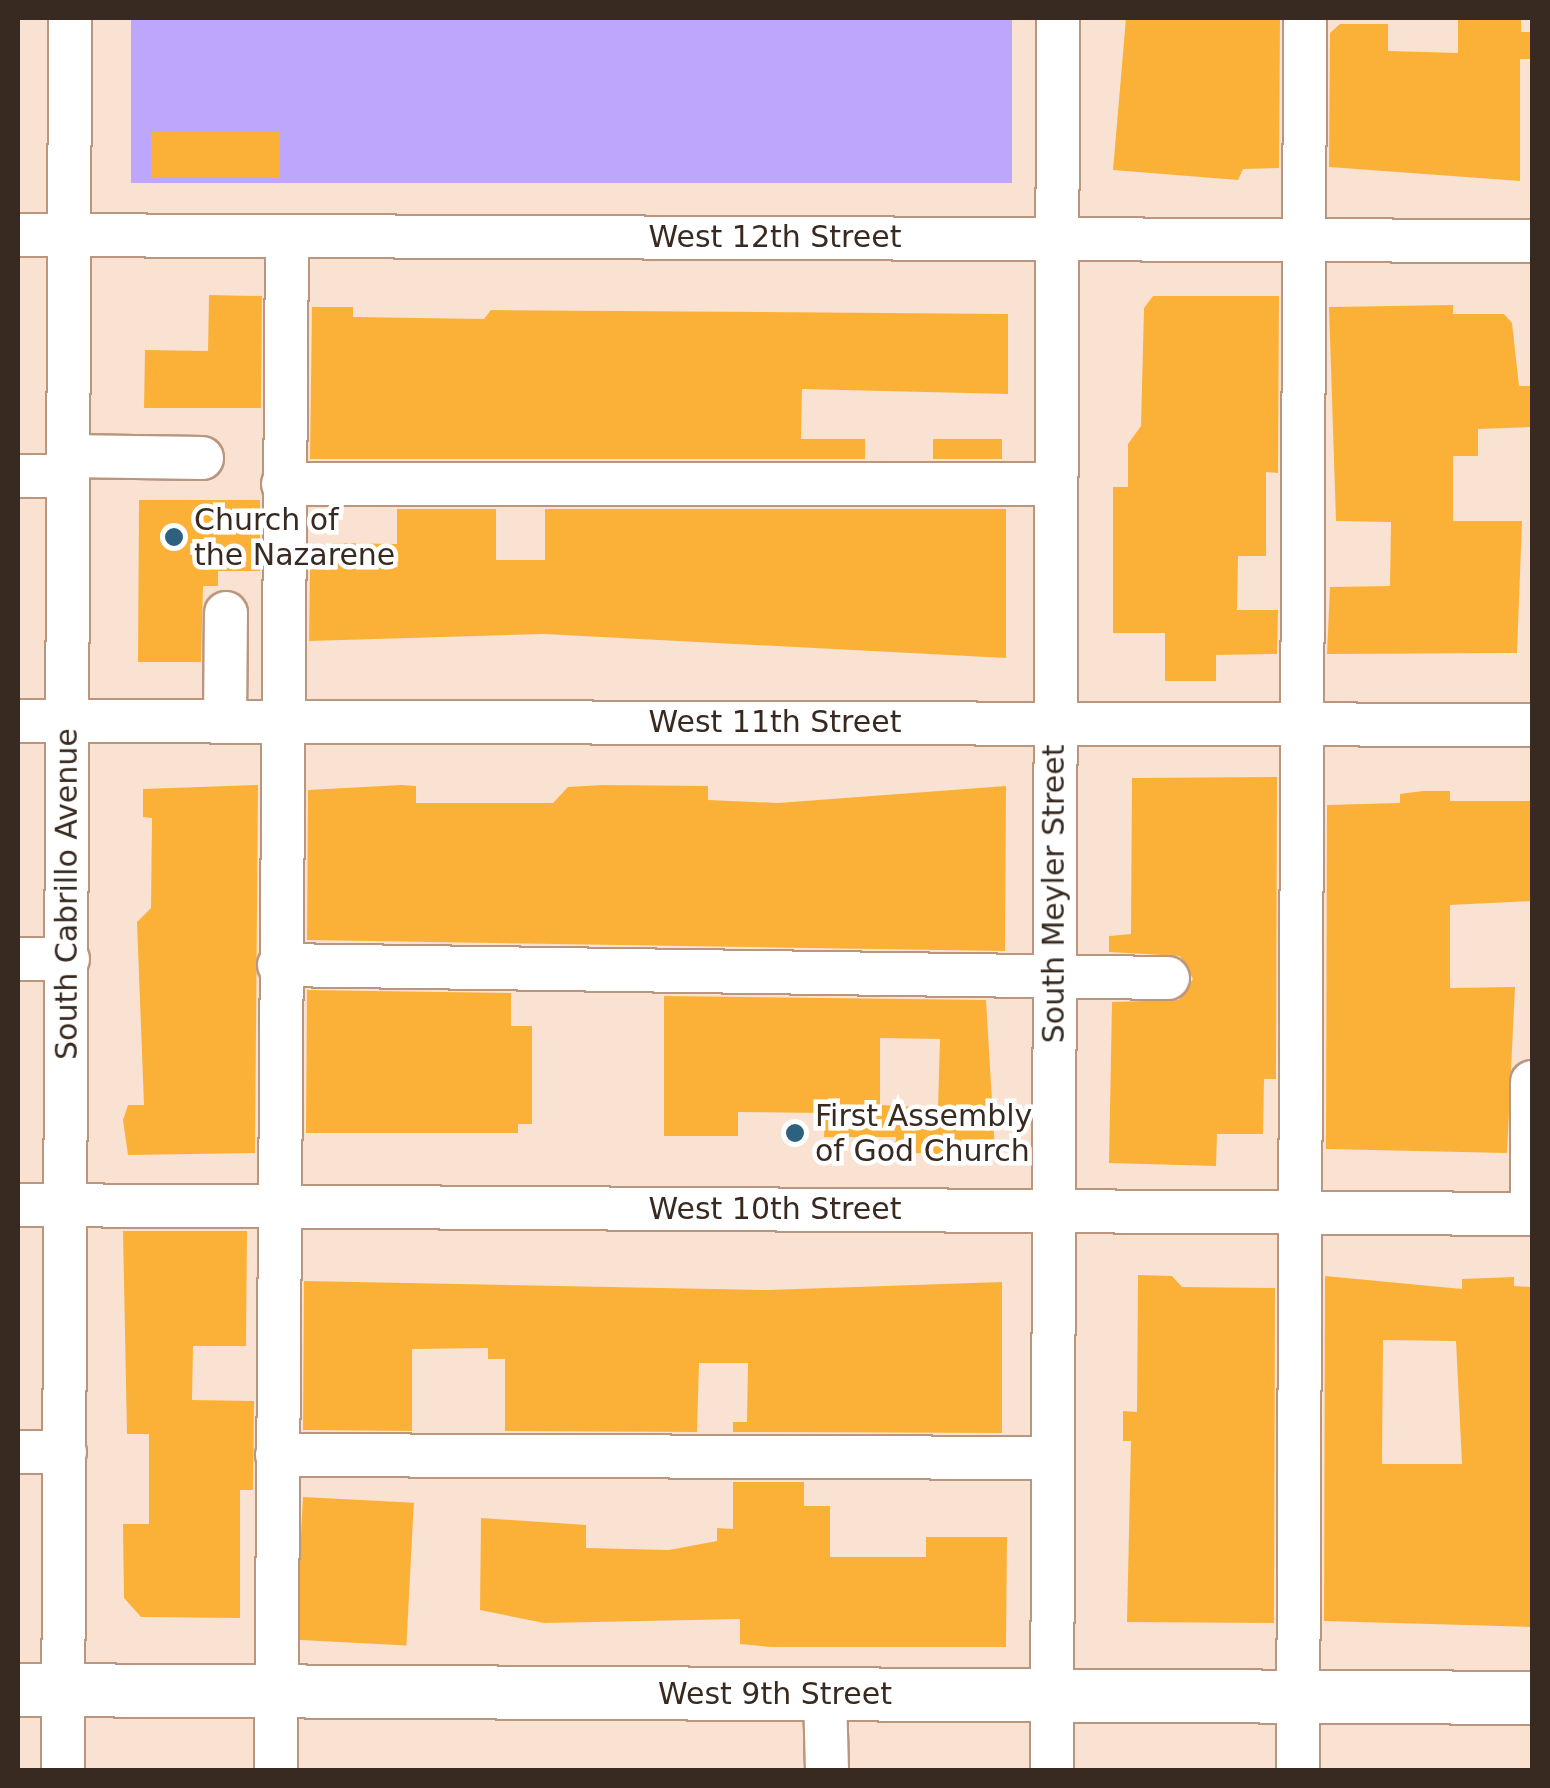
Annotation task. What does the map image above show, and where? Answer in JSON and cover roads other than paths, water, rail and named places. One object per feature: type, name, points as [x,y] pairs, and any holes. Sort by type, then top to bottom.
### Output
[{"type":"main road","name":"West 9th Street","points":[[40,1690],[1532,1698]]},
{"type":"street","name":"South Cabrillo Avenue","points":[[63,1770],[40,1690],[65,1452],[70,18]]},
{"type":"street","name":"South Meyler Street","points":[[1052,1770],[1058,18]]},
{"type":"street","points":[[1298,1770],[1306,18]]},
{"type":"street","name":"West 12th Street","points":[[18,236],[1532,241]]},
{"type":"street","points":[[276,1770],[279,721],[287,236]]},
{"type":"street","points":[[18,476],[68,466],[202,458]]},
{"type":"street","points":[[283,484],[1054,484]]},
{"type":"street","points":[[225,721],[226,613]]},
{"type":"street","name":"West 11th Street","points":[[18,721],[1532,725]]},
{"type":"street","points":[[18,959],[68,959]]},
{"type":"street","points":[[279,964],[1054,970],[1168,978]]},
{"type":"street","points":[[1532,1082],[1532,1214]]},
{"type":"street","name":"West 10th Street","points":[[18,1205],[1532,1214]]},
{"type":"street","points":[[18,1452],[65,1452]]},
{"type":"street","points":[[277,1455],[1053,1458]]},
{"type":"street","points":[[825,1694],[827,1770]]},
{"type":"place","name":"Church of the Nazarene","points":[[174,537]]},
{"type":"place","name":"First Assembly of God Church","points":[[795,1133]]}]
